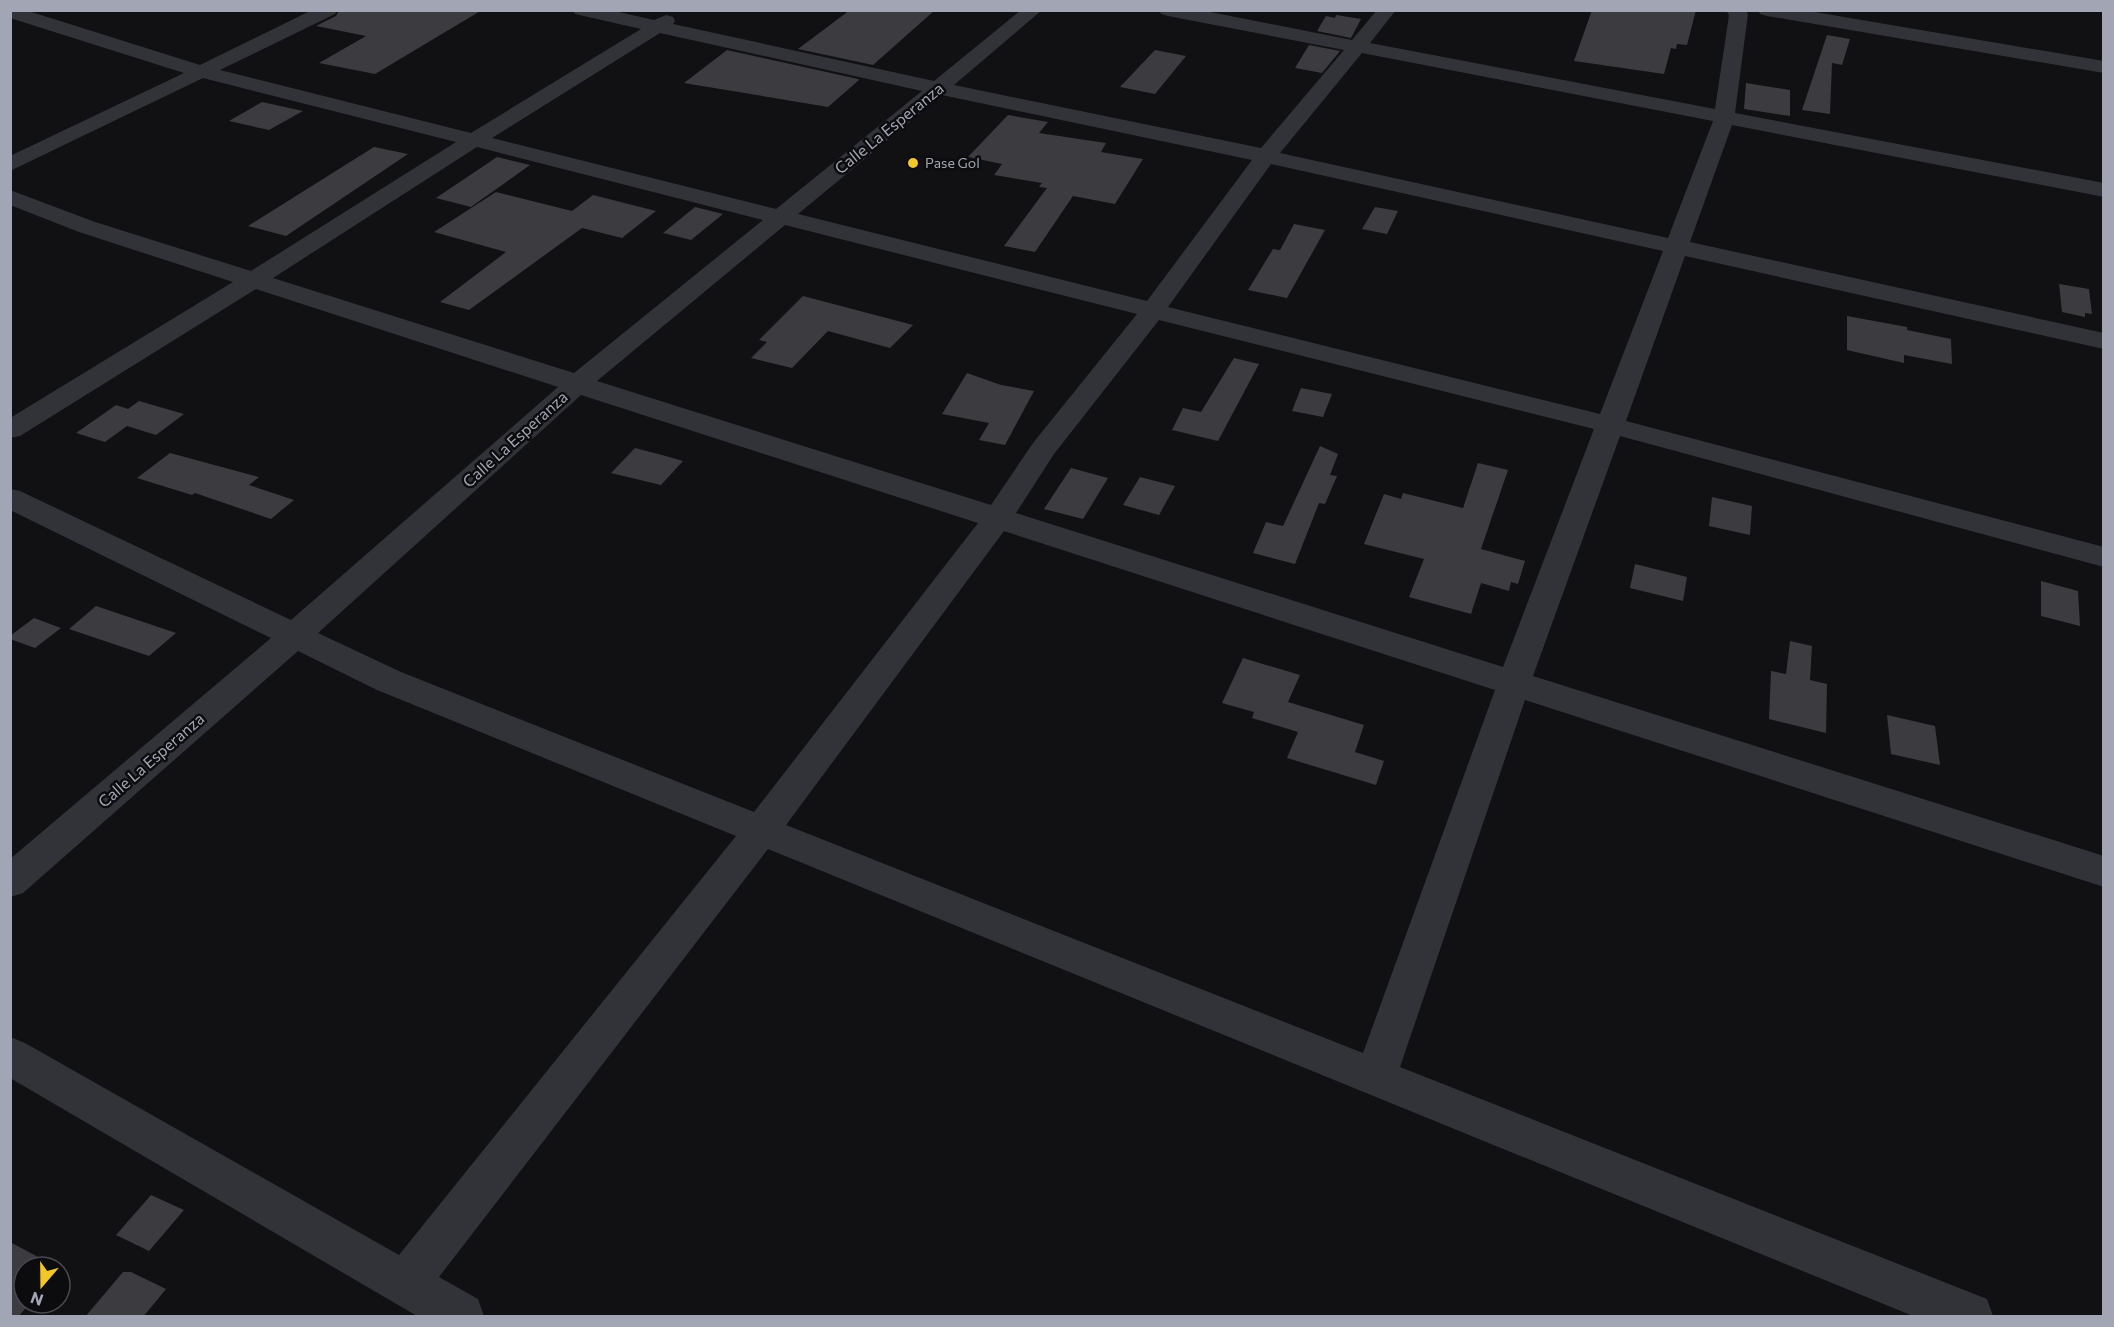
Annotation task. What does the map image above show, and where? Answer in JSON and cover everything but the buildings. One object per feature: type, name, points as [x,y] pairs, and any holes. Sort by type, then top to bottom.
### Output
[{"type":"street","points":[[10,165],[328,10]]},
{"type":"street","points":[[582,10],[938,88],[1266,156],[2103,341]]},
{"type":"street","points":[[10,430],[254,280],[683,10]]},
{"type":"street","name":"Calle La Esperanza","points":[[10,882],[296,635],[577,384],[1033,10]]},
{"type":"street","points":[[1168,10],[1724,119],[2103,190]]},
{"type":"street","points":[[10,1056],[435,1306],[559,1090],[760,832],[998,518],[1043,449],[1153,310],[1266,156],[1387,10]]},
{"type":"street","points":[[1375,1078],[1514,683],[1724,119],[1739,14],[1735,10]]},
{"type":"street","points":[[1767,10],[2103,67]]},
{"type":"street","points":[[10,12],[202,72],[1610,425],[2103,557]]},
{"type":"street","points":[[10,196],[87,227],[2103,872]]},
{"type":"street","points":[[10,498],[389,681],[1970,1317]]},
{"type":"place","name":"Pase Gol","points":[[913,163]]}]
